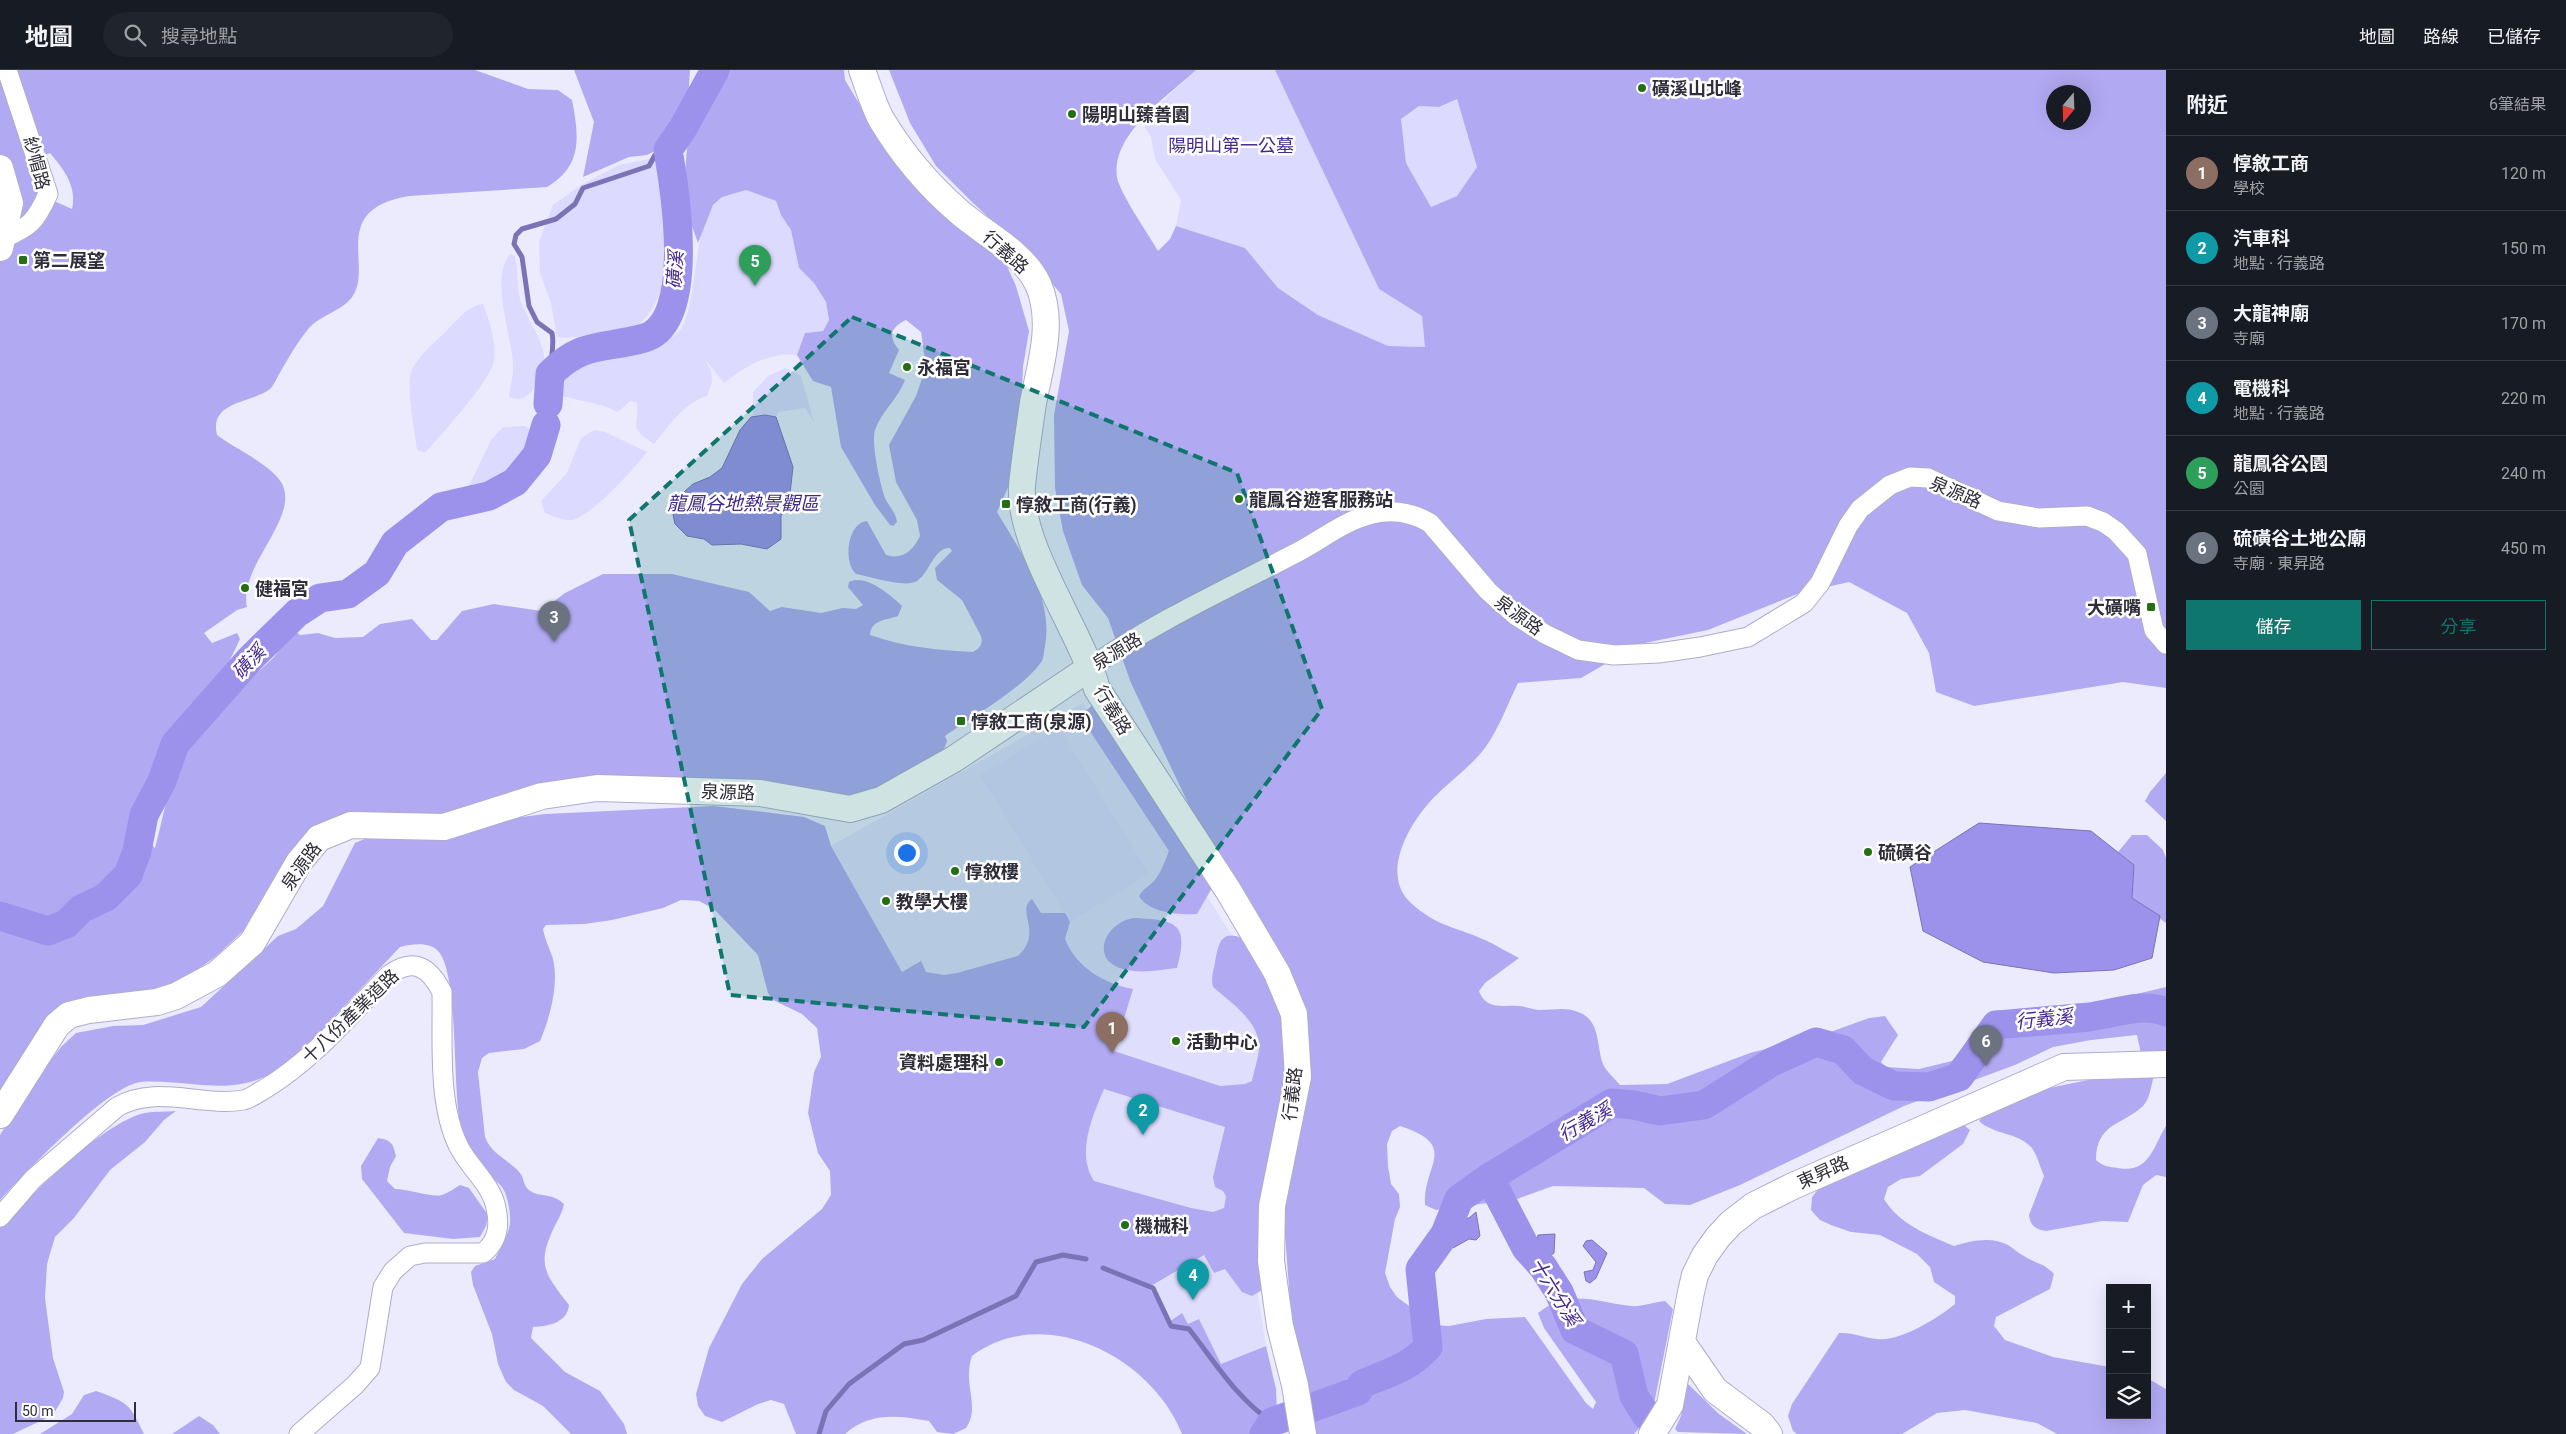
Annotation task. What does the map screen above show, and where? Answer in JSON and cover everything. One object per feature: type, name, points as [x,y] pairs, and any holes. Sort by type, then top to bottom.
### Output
[{"type":"street","name":"紗帽路","points":[[2,244],[37,219],[48,194],[7,70]]},
{"type":"street","name":"行義路","points":[[862,70],[880,118],[917,171],[958,212],[1026,267],[1038,285],[1044,311],[1046,341],[1029,429],[1022,499],[1027,525],[1036,551],[1091,667],[1097,689],[1228,890],[1278,973],[1294,1014],[1298,1077],[1272,1206],[1271,1261],[1280,1326],[1295,1385],[1302,1431]]},
{"type":"street","name":"紗帽路","points":[[0,168],[10,204],[2,244]]},
{"type":"street","name":"泉源路","points":[[0,1115],[57,1025],[69,1015],[89,1010],[157,1002],[176,996],[216,974],[252,943],[299,862],[318,838],[351,825],[444,827],[542,796],[597,788],[760,793],[850,809],[881,800],[954,759],[1119,648],[1195,604],[1296,554],[1351,521],[1372,514],[1390,512],[1410,513],[1430,523],[1488,591],[1515,614],[1545,634],[1578,650],[1614,655],[1700,647],[1748,637],[1804,603],[1820,583],[1848,526],[1860,509],[1890,485],[1910,477],[1928,478],[1998,511],[2039,518],[2086,516],[2103,522],[2116,531],[2137,554],[2154,630],[2166,644]]},
{"type":"street","name":"十八份產業道路","points":[[0,1217],[33,1179],[123,1103],[160,1095],[220,1103],[246,1100],[288,1075],[389,975],[402,966],[412,965],[424,968],[435,978],[442,992],[445,1088],[450,1118],[459,1146],[496,1206],[498,1231],[490,1248],[484,1253],[425,1253],[410,1256],[392,1271],[383,1287],[370,1368],[355,1384],[299,1434]]},
{"type":"street","name":"東昇路","points":[[1652,1434],[1670,1405],[1691,1292],[1702,1262],[1718,1237],[1753,1206],[1793,1186],[2064,1066],[2166,1064]]},
{"type":"street","points":[[1682,1342],[1715,1390],[1762,1426],[1769,1434]]},
{"type":"highlighted area","points":[[852,317],[1237,473],[1322,709],[1084,1027],[730,995],[629,520]]},
{"type":"shaded area","points":[[0,70],[475,70],[528,89],[558,90],[572,100],[577,138],[573,160],[559,179],[547,187],[409,196],[382,204],[367,215],[360,230],[358,246],[359,278],[355,293],[344,305],[309,328],[270,389],[225,409],[219,416],[216,424],[217,435],[269,469],[281,482],[285,496],[283,510],[277,526],[251,575],[247,591],[247,607],[237,610],[204,633],[212,643],[237,633],[240,639],[219,683],[182,725],[168,752],[148,812],[145,838],[155,848],[171,785],[188,739],[215,706],[274,657],[281,646],[289,626],[300,635],[318,633],[335,638],[363,637],[380,624],[412,619],[431,640],[437,640],[462,611],[494,604],[541,611],[565,593],[603,574],[672,574],[749,592],[770,611],[782,607],[821,613],[843,608],[856,609],[863,605],[848,587],[849,582],[862,580],[877,586],[902,606],[898,616],[877,623],[873,626],[870,635],[908,645],[934,649],[973,652],[979,647],[982,641],[981,636],[962,600],[937,580],[935,568],[952,551],[950,548],[939,552],[920,579],[909,583],[856,574],[849,561],[848,553],[851,536],[860,523],[867,521],[886,555],[897,556],[906,553],[914,546],[920,536],[917,520],[896,482],[889,445],[916,396],[926,367],[921,332],[906,320],[897,326],[892,333],[893,341],[899,350],[889,373],[905,380],[878,423],[874,436],[883,492],[894,512],[897,522],[893,526],[890,525],[875,505],[841,447],[831,387],[813,381],[797,355],[805,333],[823,331],[829,320],[826,302],[814,283],[799,268],[791,230],[781,215],[776,201],[746,190],[722,197],[713,205],[698,243],[683,201],[687,148],[723,70],[844,70],[845,80],[872,125],[1006,264],[1016,286],[1029,331],[1023,367],[1021,416],[1009,485],[997,512],[1025,559],[1040,593],[1045,610],[1044,656],[1034,671],[1011,691],[945,736],[947,741],[942,754],[875,793],[845,800],[747,785],[461,815],[351,814],[332,818],[315,830],[254,921],[215,957],[179,983],[159,994],[92,1003],[0,1099]],"holes":[[[50,153],[64,172],[71,186],[73,193],[72,209],[54,201],[31,161]]]},
{"type":"shaded area","points":[[574,70],[690,70],[688,101],[683,110],[671,120],[657,150],[647,155],[629,157],[583,177],[594,122]]},
{"type":"shaded area","points":[[889,70],[1196,70],[1157,104],[1132,131],[1123,146],[1118,161],[1117,177],[1119,184],[1128,203],[1158,251],[1170,239],[1176,226],[1245,248],[1278,288],[1318,315],[1388,346],[1425,347],[1422,316],[1379,289],[1275,70],[2166,70],[2166,688],[2123,682],[1974,706],[1936,692],[1929,653],[1907,613],[1849,582],[1800,593],[1708,630],[1640,644],[1581,678],[1518,683],[1487,745],[1475,760],[1428,804],[1412,826],[1400,852],[1398,880],[1402,892],[1411,903],[1429,917],[1485,940],[1519,958],[1485,983],[1479,991],[1486,1001],[1500,1006],[1521,1006],[1537,1010],[1569,1010],[1585,1016],[1594,1027],[1603,1064],[1620,1085],[1667,1084],[1750,1053],[1825,1034],[1869,1018],[1885,1016],[1898,1035],[1881,1062],[1886,1067],[1919,1069],[1952,1061],[1976,1032],[2004,1015],[2065,1011],[2166,987],[2166,1056],[2141,1054],[2137,1035],[2091,1040],[2053,1047],[2015,1065],[1904,1106],[1740,1185],[1690,1205],[1665,1204],[1644,1188],[1553,1186],[1517,1199],[1436,1210],[1425,1205],[1434,1149],[1429,1141],[1418,1133],[1400,1126],[1392,1131],[1387,1144],[1391,1184],[1399,1194],[1400,1207],[1395,1219],[1385,1273],[1390,1287],[1397,1297],[1435,1325],[1449,1326],[1486,1319],[1525,1317],[1586,1403],[1593,1409],[1596,1402],[1544,1328],[1538,1313],[1549,1305],[1572,1299],[1635,1306],[1665,1301],[1673,1309],[1652,1414],[1634,1434],[1300,1434],[1283,1208],[1298,1006],[1197,822],[1131,683],[1108,618],[1082,585],[1063,531],[1055,488],[1054,415],[1069,331],[1061,294],[1018,244],[936,166],[910,123]],"holes":[[[1457,99],[1477,167],[1457,196],[1431,207],[1406,163],[1401,119],[1419,106],[1439,107]]]},
{"type":"shaded area","points":[[1097,702],[1212,888],[1197,914],[1165,912],[1150,906],[1139,896],[1156,878],[1163,867],[1169,851],[1084,722],[1084,712]]},
{"type":"shaded area","points":[[1083,703],[1276,1004],[1251,1251],[1266,1346],[1175,1383],[902,972],[831,846]]},
{"type":"shaded area","points":[[2166,773],[2166,821],[2145,801]]},
{"type":"shaded area","points":[[714,806],[804,817],[825,826],[831,846],[902,972],[921,961],[926,972],[944,975],[1018,956],[1029,939],[1026,910],[1032,899],[1041,913],[1065,913],[1070,922],[1065,939],[1076,958],[1084,966],[1092,973],[1112,983],[1133,989],[1114,1051],[1220,1086],[1245,1084],[1252,1081],[1259,1052],[1257,1034],[1253,1026],[1241,1011],[1213,987],[1212,984],[1212,975],[1219,944],[1230,935],[1244,939],[1286,1007],[1287,1093],[1264,1289],[1252,1296],[1242,1292],[1225,1269],[1214,1273],[1204,1255],[1149,1287],[1169,1322],[1182,1313],[1188,1324],[1199,1319],[1221,1364],[1266,1346],[1276,1389],[1278,1434],[1182,1434],[1167,1406],[1147,1382],[1121,1361],[1093,1346],[1062,1337],[1031,1335],[1000,1341],[972,1356],[969,1366],[972,1403],[970,1420],[966,1428],[953,1434],[937,1432],[929,1421],[906,1417],[884,1417],[864,1422],[845,1434],[796,1434],[784,1404],[771,1400],[758,1404],[722,1422],[705,1416],[698,1406],[696,1394],[709,1348],[742,1284],[762,1259],[822,1209],[831,1195],[830,1171],[818,1153],[808,1113],[814,1072],[821,1057],[817,1028],[802,1014],[773,1000],[768,993],[758,955],[714,909],[699,901],[681,900],[663,908],[612,920],[584,924],[546,925],[543,929],[553,959],[555,979],[550,1012],[540,1041],[524,1049],[489,1053],[482,1058],[478,1072],[485,1137],[488,1143],[496,1153],[520,1173],[529,1190],[555,1198],[564,1204],[547,1244],[545,1263],[550,1279],[569,1305],[568,1311],[561,1320],[545,1326],[533,1327],[531,1338],[565,1372],[600,1391],[624,1424],[627,1434],[571,1434],[543,1406],[514,1390],[506,1382],[498,1364],[492,1334],[473,1285],[471,1272],[475,1266],[495,1259],[509,1229],[509,1210],[502,1187],[479,1164],[468,1147],[461,1129],[458,1111],[450,985],[445,965],[439,952],[431,946],[415,944],[400,947],[302,1051],[275,1072],[249,1082],[234,1085],[141,1082],[126,1087],[108,1098],[67,1132],[0,1200],[0,1135],[29,1088],[61,1047],[76,1033],[113,1026],[143,1025],[201,1007],[278,936],[296,929],[323,906],[355,843],[372,836],[545,814]],"holes":[[[1104,1089],[1225,1127],[1213,1177],[1215,1187],[1223,1191],[1226,1196],[1224,1208],[1213,1212],[1191,1208],[1094,1181],[1089,1170],[1086,1159],[1088,1135]]]},
{"type":"shaded area","points":[[2132,835],[2147,835],[2163,850],[2166,858],[2166,923],[2132,898],[2134,865],[2118,852]]},
{"type":"shaded area","points":[[1134,918],[1161,920],[1176,927],[1180,933],[1181,941],[1177,968],[1136,971],[1123,969],[1106,958],[1105,942],[1109,934],[1115,926]]},
{"type":"shaded area","points":[[2113,1075],[2154,1076],[2149,1096],[2143,1106],[2106,1132],[2097,1148],[2096,1160],[2103,1165],[2111,1167],[2128,1169],[2137,1167],[2149,1157],[2166,1126],[2166,1177],[2156,1175],[2143,1185],[2128,1222],[2102,1221],[2046,1231],[2036,1228],[2032,1224],[2029,1215],[2044,1176],[2035,1153],[2025,1142],[1991,1129],[1979,1121],[1985,1114],[2049,1088]]},
{"type":"shaded area","points":[[176,1111],[164,1120],[145,1142],[110,1170],[74,1218],[55,1237],[47,1264],[45,1298],[53,1358],[64,1392],[63,1398],[53,1415],[13,1434],[0,1434],[0,1227],[68,1162],[108,1131],[127,1119],[145,1113]]},
{"type":"shaded area","points":[[1954,1123],[1965,1126],[1970,1130],[1963,1144],[1920,1176],[1901,1179],[1888,1187],[1884,1199],[1890,1208],[1906,1222],[1944,1242],[1954,1246],[1981,1240],[2001,1242],[2050,1270],[2054,1274],[2050,1289],[1996,1317],[1994,1326],[2005,1340],[2053,1357],[2106,1366],[2106,1419],[2151,1419],[2151,1380],[2166,1389],[2166,1434],[2057,1434],[2037,1423],[1965,1410],[1937,1413],[1902,1434],[1797,1434],[1793,1431],[1788,1416],[1792,1404],[1839,1333],[1849,1333],[1877,1339],[1896,1337],[1929,1322],[1955,1304],[1955,1296],[1934,1282],[1930,1267],[1917,1254],[1880,1235],[1851,1232],[1820,1220],[1811,1210],[1812,1197],[1820,1187]]},
{"type":"shaded area","points":[[378,1138],[389,1141],[394,1148],[396,1156],[390,1167],[387,1181],[395,1189],[438,1196],[460,1185],[469,1188],[488,1215],[486,1226],[480,1237],[453,1239],[404,1233],[362,1179],[361,1166]]},
{"type":"shaded area","points":[[1688,1384],[1719,1414],[1747,1434],[1678,1432],[1675,1429],[1681,1416]]},
{"type":"shaded area","points":[[96,1391],[127,1405],[144,1434],[40,1434],[72,1414],[84,1395]]},
{"type":"shaded area","points":[[199,1416],[213,1425],[220,1434],[172,1434]]},
{"type":"green space","name":"陽明山第一公墓","points":[[1196,70],[1275,70],[1379,289],[1422,316],[1426,347],[1388,346],[1318,315],[1278,288],[1245,248],[1176,226],[1181,200],[1155,159],[1151,137],[1141,121]]},
{"type":"green space","points":[[1457,99],[1477,167],[1457,196],[1431,207],[1406,163],[1401,119],[1419,106],[1439,107]]},
{"type":"green space","points":[[654,158],[662,163],[667,202],[668,248],[666,270],[652,309],[639,324],[625,331],[557,337],[551,303],[540,273],[539,242],[553,205],[581,185],[619,165]]},
{"type":"green space","points":[[746,190],[776,201],[781,215],[791,229],[799,268],[814,283],[826,302],[829,320],[823,331],[805,333],[797,355],[777,355],[767,358],[740,371],[724,383],[705,359],[711,371],[712,382],[707,396],[699,399],[684,410],[654,444],[637,429],[637,403],[630,401],[618,412],[604,406],[562,396],[559,388],[563,374],[567,367],[578,357],[593,352],[660,342],[673,337],[682,327],[688,313],[700,240],[711,208],[723,196]]},
{"type":"green space","points":[[510,254],[515,256],[521,302],[538,336],[544,357],[544,367],[540,379],[529,394],[519,399],[509,397],[513,363],[502,291],[504,264]]},
{"type":"green space","points":[[483,304],[494,341],[493,364],[489,373],[463,410],[425,453],[417,450],[411,411],[411,373],[417,361],[427,349],[464,313],[473,307]]},
{"type":"green space","points":[[786,368],[801,376],[814,422],[805,408],[778,412],[776,417],[753,417],[753,392],[768,376]]},
{"type":"green space","points":[[525,426],[531,430],[532,443],[530,455],[524,465],[505,480],[481,487],[468,488],[491,440],[503,427]]},
{"type":"green space","points":[[594,430],[605,432],[647,452],[612,491],[580,517],[569,520],[545,513],[541,501],[567,473],[581,438]]},
{"type":"green space","points":[[1059,727],[1149,874],[1070,922],[980,775]]},
{"type":"water","name":"龍鳳谷地熱景觀區","points":[[765,415],[776,417],[793,467],[789,502],[781,516],[781,539],[767,549],[741,544],[712,545],[704,539],[687,536],[675,524],[673,515],[676,502],[693,484],[710,477],[722,468],[740,430],[751,417]]},
{"type":"water","points":[[1979,823],[2091,831],[2134,865],[2132,898],[2160,916],[2152,958],[2114,970],[2054,973],[1983,962],[1923,931],[1910,867]]},
{"type":"water","points":[[1476,1212],[1480,1236],[1476,1240],[1469,1239],[1453,1248],[1447,1240],[1463,1219],[1469,1218]]},
{"type":"water","points":[[1555,1234],[1554,1253],[1550,1256],[1546,1253],[1545,1249],[1540,1249],[1536,1246],[1538,1235]]},
{"type":"water","points":[[1592,1240],[1607,1253],[1596,1278],[1590,1283],[1586,1281],[1584,1272],[1593,1270],[1596,1262],[1583,1246],[1586,1241]]},
{"type":"waterway","name":"磺溪","points":[[548,404],[550,374],[562,363],[584,351],[644,338],[661,327],[671,308],[677,282],[678,253],[675,194],[668,150],[683,128],[715,70]]},
{"type":"waterway","points":[[550,374],[552,333],[537,322],[529,306],[522,257],[514,244],[516,235],[522,229],[556,219],[575,204],[583,188],[649,166],[655,155],[668,150]]},
{"type":"waterway","name":"磺溪","points":[[0,916],[48,931],[66,924],[81,909],[106,897],[128,875],[137,851],[144,815],[162,781],[175,744],[250,659],[297,613],[320,598],[348,594],[377,573],[395,543],[441,507],[489,496],[515,482],[537,455],[546,425]]},
{"type":"waterway","name":"行義溪","points":[[1264,1434],[1272,1422],[1358,1391],[1362,1384],[1406,1365],[1421,1354],[1428,1347],[1420,1269],[1445,1234],[1459,1199],[1487,1179],[1612,1103],[1634,1105],[1660,1111],[1704,1105],[1772,1062],[1816,1042],[1843,1050],[1863,1071],[1894,1086],[1929,1087],[1959,1077],[1996,1025],[2089,1017],[2138,1008],[2157,1009],[2166,1012]]},
{"type":"waterway","name":"十六分溪","points":[[1487,1179],[1497,1192],[1526,1248],[1543,1267],[1559,1292],[1575,1330],[1624,1354],[1634,1396],[1646,1415]]},
{"type":"waterway","points":[[819,1434],[826,1411],[849,1384],[904,1344],[923,1340],[1016,1296],[1036,1262],[1063,1255],[1086,1259]]},
{"type":"waterway","points":[[1103,1268],[1153,1288],[1171,1326],[1189,1329],[1237,1391],[1259,1413],[1272,1422]]},
{"type":"place","name":"磺溪山北峰","points":[[1642,88]]},
{"type":"place","name":"陽明山臻善園","points":[[1072,114]]},
{"type":"place","name":"第二展望","points":[[23,260]]},
{"type":"place","name":"龍鳳谷公園","points":[[755,286]]},
{"type":"place","name":"永福宮","points":[[907,367]]},
{"type":"place","name":"龍鳳谷遊客服務站","points":[[1239,499]]},
{"type":"place","name":"惇敘工商(行義)","points":[[1006,504]]},
{"type":"place","name":"健福宮","points":[[245,588]]},
{"type":"place","name":"大磺嘴","points":[[2151,607]]},
{"type":"place","name":"大龍神廟","points":[[554,642]]},
{"type":"place","name":"惇敘工商(泉源)","points":[[961,721]]},
{"type":"place","name":"硫磺谷","points":[[1868,852]]},
{"type":"place","name":"惇敘樓","points":[[955,871]]},
{"type":"place","name":"教學大樓","points":[[886,901]]},
{"type":"place","name":"活動中心","points":[[1176,1041]]},
{"type":"place","name":"惇敘工商","points":[[1112,1053]]},
{"type":"place","name":"資料處理科","points":[[999,1062]]},
{"type":"place","name":"硫磺谷土地公廟","points":[[1986,1066]]},
{"type":"place","name":"汽車科","points":[[1143,1135]]},
{"type":"place","name":"機械科","points":[[1125,1225]]},
{"type":"place","name":"電機科","points":[[1193,1300]]}]
